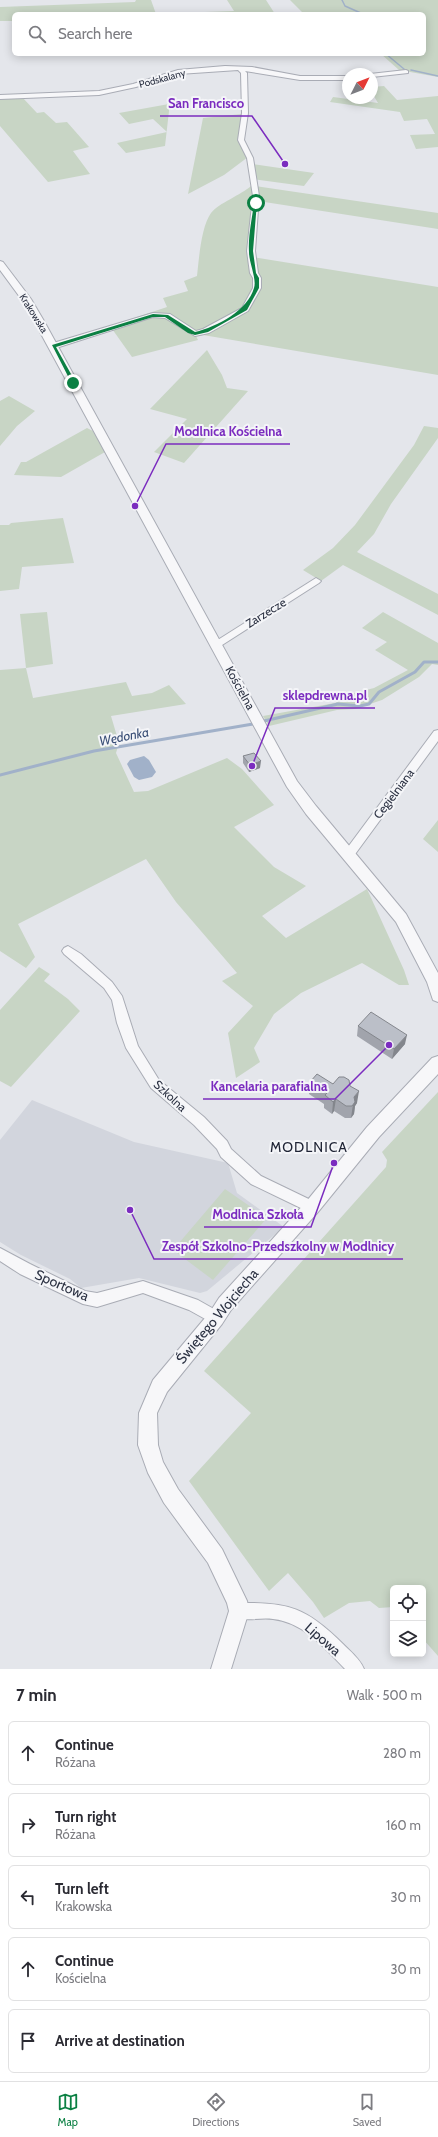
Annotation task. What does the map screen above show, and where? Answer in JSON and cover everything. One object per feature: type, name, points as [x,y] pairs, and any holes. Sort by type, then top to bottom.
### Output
[{"type":"street","name":"Podskalany","points":[[0,97],[88,95],[134,86],[178,72],[239,68],[300,78],[342,78]]},
{"type":"street","points":[[53,346],[153,315],[167,316],[195,334],[206,331],[235,316],[249,304],[257,288],[257,278],[254,273],[251,251],[256,203],[250,158],[241,140],[245,113],[243,84],[244,73],[239,68]]},
{"type":"street","points":[[378,74],[406,72]]},
{"type":"street","name":"Krakowska","points":[[0,264],[26,299],[63,364]]},
{"type":"street","name":"Kościelna","points":[[63,364],[155,536],[292,784],[311,810],[401,918],[435,982],[438,996]]},
{"type":"street","name":"Zarzecze","points":[[216,645],[316,581]]},
{"type":"street","name":"Cegielniana","points":[[349,854],[438,734]]},
{"type":"street","name":"Szkolna","points":[[68,951],[77,957],[108,985],[118,999],[123,1023],[132,1048],[155,1084],[199,1121],[222,1145],[226,1153],[256,1180],[312,1207]]},
{"type":"street","name":"Świętego Wojciecha","points":[[240,1611],[237,1601],[215,1556],[171,1496],[155,1466],[148,1445],[148,1413],[160,1386],[174,1366],[216,1318],[225,1304],[312,1207],[373,1132],[438,1063]]},
{"type":"street","name":"Sportowa","points":[[0,1254],[25,1269],[83,1296],[97,1300],[143,1287],[193,1305],[216,1318]]},
{"type":"street","points":[[221,1669],[240,1611]]},
{"type":"street","name":"Lipowa","points":[[240,1611],[279,1612],[299,1618],[310,1625],[356,1669]]},
{"type":"shaded area","points":[[32,1100],[134,1142],[228,1163],[237,1193],[284,1227],[207,1291],[200,1293],[139,1278],[81,1288],[70,1279],[21,1255],[0,1242],[0,1140]]},
{"type":"green space","points":[[136,0],[151,0],[155,12],[12,12],[12,21],[0,21],[0,7],[135,2]]},
{"type":"green space","points":[[227,0],[266,0],[274,12],[205,12],[234,11]]},
{"type":"green space","points":[[290,0],[438,0],[438,77],[399,70],[383,56],[426,56],[426,12],[302,12]]},
{"type":"green space","points":[[378,86],[384,86],[397,100],[438,96],[438,147],[416,149],[410,135],[435,134],[427,119],[404,121],[400,112],[344,104],[378,104]]},
{"type":"green space","points":[[22,97],[37,113],[44,112],[56,123],[67,122],[89,147],[73,151],[90,174],[48,182],[0,126],[0,99]]},
{"type":"green space","points":[[333,97],[342,98],[342,104],[330,102]]},
{"type":"green space","points":[[169,104],[167,132],[153,119],[129,124],[119,113]]},
{"type":"green space","points":[[242,114],[239,139],[248,157],[224,175],[188,194],[203,118]]},
{"type":"green space","points":[[167,132],[165,146],[126,153],[117,143]]},
{"type":"green space","points":[[252,164],[314,173],[304,186],[253,179]]},
{"type":"green space","points":[[251,186],[254,202],[253,257],[438,287],[438,375],[203,335],[196,336],[198,340],[132,357],[110,326],[167,307],[163,298],[188,291],[184,281],[197,276],[205,226],[211,213],[219,206]]},
{"type":"green space","points":[[255,186],[438,213],[438,229],[258,201]]},
{"type":"green space","points":[[207,350],[222,375],[227,388],[248,391],[184,463],[154,452],[187,419],[150,409]]},
{"type":"green space","points":[[9,396],[35,411],[17,426],[0,446],[0,401]]},
{"type":"green space","points":[[424,426],[438,428],[438,438],[391,504],[374,534],[357,552],[438,594],[438,615],[343,565],[321,581],[303,570],[333,548],[355,525],[414,445]]},
{"type":"green space","points":[[87,428],[93,431],[105,452],[61,477],[14,475],[21,462],[26,462]]},
{"type":"green space","points":[[63,518],[74,563],[22,567],[19,589],[0,591],[0,525]]},
{"type":"green space","points":[[47,612],[53,664],[26,668],[20,614]]},
{"type":"green space","points":[[383,612],[438,643],[438,665],[432,664],[419,677],[382,700],[355,709],[337,710],[269,726],[263,716],[335,703],[354,693],[374,688],[408,670],[375,650],[387,642],[362,628]]},
{"type":"green space","points":[[26,668],[33,698],[126,682],[132,696],[152,693],[169,685],[186,704],[111,716],[119,743],[116,753],[134,792],[148,791],[227,758],[242,769],[274,805],[234,827],[274,867],[306,886],[262,916],[286,938],[367,889],[404,970],[409,985],[399,985],[362,963],[301,993],[274,1014],[254,1048],[260,1062],[236,1078],[228,1033],[253,1006],[222,981],[237,973],[176,902],[146,859],[18,924],[35,957],[26,968],[0,951],[0,670]]},
{"type":"green space","points":[[438,820],[438,852],[423,839]]},
{"type":"green space","points":[[39,967],[50,974],[44,981],[68,999],[80,1011],[11,1087],[0,1081],[0,1010]]},
{"type":"green space","points":[[438,1092],[438,1656],[426,1642],[426,1585],[390,1585],[390,1607],[379,1608],[370,1601],[349,1603],[324,1618],[313,1602],[288,1573],[269,1591],[189,1481],[251,1413],[204,1371],[386,1167],[387,1160],[382,1152]]},
{"type":"green space","points":[[225,1189],[267,1218],[213,1280],[173,1250]]},
{"type":"water","points":[[144,756],[149,760],[156,772],[152,777],[139,780],[134,777],[127,764],[130,760]]},
{"type":"building","points":[[254,753],[261,761],[250,765],[243,756]]},
{"type":"building","points":[[371,1012],[407,1035],[394,1049],[358,1026]]},
{"type":"building","points":[[317,1074],[333,1084],[339,1077],[344,1077],[349,1080],[350,1086],[359,1091],[354,1097],[355,1102],[352,1106],[346,1106],[336,1099],[333,1102],[325,1095],[327,1093],[310,1082]]},
{"type":"waterway","name":"Wędonka","points":[[342,0],[345,6],[358,12]]},
{"type":"waterway","name":"Wędonka","points":[[388,56],[404,69]]},
{"type":"waterway","name":"Wędonka","points":[[411,70],[438,76]]},
{"type":"waterway","name":"Wędonka","points":[[264,721],[338,704],[360,706],[369,704],[379,692],[415,672],[424,662],[438,662]]},
{"type":"waterway","name":"Wędonka","points":[[0,775],[94,751],[253,724]]},
{"type":"place","name":"San Francisco","points":[[285,164]]},
{"type":"place","name":"Modlnica Kościelna","points":[[135,506]]},
{"type":"place","name":"sklepdrewna.pl","points":[[252,766]]},
{"type":"place","name":"Kancelaria parafialna","points":[[389,1045]]},
{"type":"place","name":"Modlnica Szkoła","points":[[334,1163]]},
{"type":"place","name":"Zespół Szkolno-Przedszkolny w Modlnicy","points":[[130,1210]]},
{"type":"district","name":"MODLNICA","points":[[309,1147]]},
{"type":"route","points":[[73,383],[53,346],[153,315],[167,316],[195,334],[206,331],[245,309],[257,288],[257,278],[252,265],[251,251],[256,203]]}]
